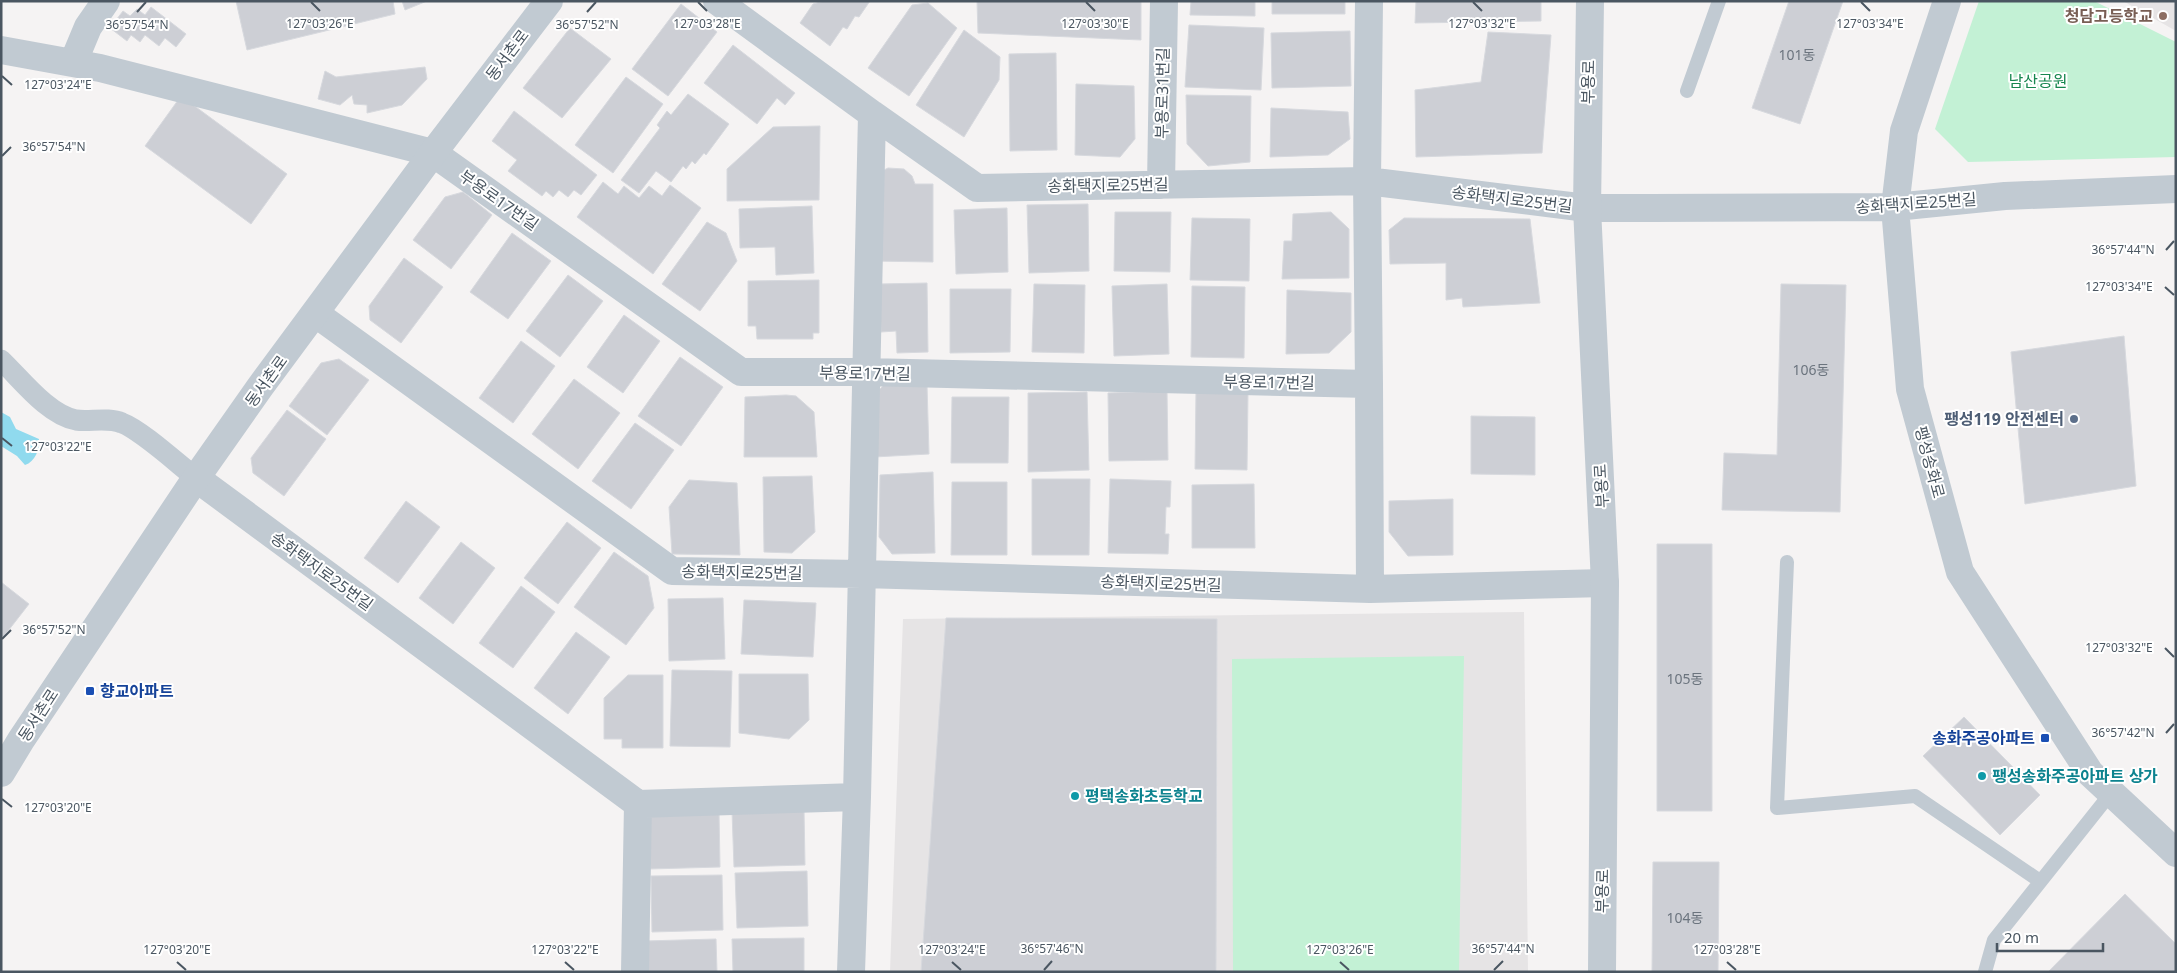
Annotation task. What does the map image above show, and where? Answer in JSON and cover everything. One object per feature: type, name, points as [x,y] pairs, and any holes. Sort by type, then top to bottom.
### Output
[{"type":"street","points":[[73,63],[88,27],[106,1]]},
{"type":"street","name":"동서촌로","points":[[1,773],[21,740],[196,478],[433,153],[549,1]]},
{"type":"street","name":"송화택지로25번길","points":[[718,1],[977,188],[1368,181],[1587,208],[1895,208],[2005,196],[2176,190]]},
{"type":"street","name":"부용로31번길","points":[[1161,184],[1164,1]]},
{"type":"street","points":[[1369,1],[1370,589],[1605,583]]},
{"type":"street","name":"부용로","points":[[1590,1],[1587,208],[1605,583],[1602,972]]},
{"type":"street","name":"팽성송화로","points":[[1947,1],[1904,131],[1895,208],[1910,389],[1960,572],[2090,773],[2176,853]]},
{"type":"street","name":"부용로17번길","points":[[1,50],[100,68],[433,153],[741,372],[866,372],[1369,384]]},
{"type":"street","points":[[850,972],[857,796],[872,114]]},
{"type":"street","name":"송화택지로25번길","points":[[316,314],[672,572],[862,574],[1370,589]]},
{"type":"street","name":"송화택지로25번길","points":[[1,360],[38,396],[60,414],[75,420],[121,422],[142,436],[196,478],[638,804]]},
{"type":"street","points":[[635,972],[638,804],[857,796]]},
{"type":"lane","points":[[1687,91],[1719,1]]},
{"type":"lane","points":[[1788,562],[1777,808],[1915,796],[2040,881]]},
{"type":"lane","points":[[1985,972],[1994,940],[2111,793]]},
{"type":"shaded area","name":"청담고등학교","points":[[2123,1],[2176,1],[2176,31]]},
{"type":"shaded area","points":[[1524,612],[1528,972],[890,972],[903,619]]},
{"type":"green space","name":"남산공원","points":[[1979,1],[2094,1],[2176,42],[2176,157],[1968,162],[1935,129]]},
{"type":"green space","points":[[1464,656],[1459,972],[1233,972],[1232,659]]},
{"type":"water","points":[[1,412],[10,417],[16,429],[39,439],[36,455],[32,461],[25,465],[17,456],[1,446]]},
{"type":"building","points":[[236,1],[393,1],[395,14],[247,50]]},
{"type":"building","points":[[402,1],[427,1],[405,10]]},
{"type":"building","points":[[824,1],[870,1],[859,17],[855,16],[847,29],[843,27],[830,46],[800,23],[813,4]]},
{"type":"building","points":[[977,1],[1141,1],[1141,40],[978,33]]},
{"type":"building","points":[[1191,1],[1255,1],[1255,16],[1190,15]]},
{"type":"building","points":[[1272,1],[1345,1],[1345,14],[1272,14]]},
{"type":"building","points":[[1416,1],[1541,1],[1541,21],[1415,23]]},
{"type":"building","points":[[1789,1],[1843,1],[1800,124],[1752,108]]},
{"type":"building","points":[[928,3],[957,28],[909,96],[868,68],[912,5]]},
{"type":"building","points":[[681,4],[717,32],[668,96],[632,69]]},
{"type":"building","points":[[151,7],[186,34],[176,47],[165,38],[159,46],[145,35],[140,42],[131,35],[127,41],[110,28],[123,11],[130,16],[137,9],[145,15]]},
{"type":"building","points":[[1189,25],[1264,28],[1261,90],[1185,87]]},
{"type":"building","points":[[570,28],[611,59],[562,118],[523,88]]},
{"type":"building","points":[[964,30],[1000,57],[999,80],[964,137],[916,105]]},
{"type":"building","points":[[1350,31],[1351,86],[1272,88],[1271,33]]},
{"type":"building","points":[[1488,32],[1551,35],[1542,153],[1416,157],[1415,90],[1481,82]]},
{"type":"building","points":[[733,45],[795,93],[785,105],[777,98],[757,124],[704,83]]},
{"type":"building","points":[[1056,53],[1057,150],[1010,151],[1009,54]]},
{"type":"building","points":[[425,67],[427,79],[402,105],[367,113],[367,105],[354,104],[352,95],[340,105],[318,99],[325,71],[336,77]]},
{"type":"building","points":[[626,77],[663,104],[613,173],[575,145]]},
{"type":"building","points":[[1076,84],[1134,86],[1135,139],[1120,157],[1075,155]]},
{"type":"building","points":[[688,94],[729,124],[706,155],[704,153],[695,164],[692,161],[686,169],[683,166],[671,182],[656,171],[639,193],[621,180],[660,128],[657,125],[667,111],[671,115]]},
{"type":"building","points":[[1186,95],[1251,96],[1250,162],[1208,166],[1187,144]]},
{"type":"building","points":[[181,96],[287,174],[251,224],[145,146]]},
{"type":"building","points":[[1271,108],[1348,112],[1350,139],[1328,155],[1270,157]]},
{"type":"building","points":[[514,111],[597,175],[581,195],[574,190],[568,197],[559,190],[553,197],[546,191],[542,196],[508,171],[517,160],[492,141]]},
{"type":"building","points":[[820,126],[819,200],[727,201],[727,169],[773,127]]},
{"type":"building","points":[[888,168],[904,169],[912,176],[915,184],[933,184],[933,262],[873,261],[882,171]]},
{"type":"building","points":[[603,182],[618,194],[624,186],[639,198],[649,186],[662,196],[670,185],[701,208],[653,274],[577,217]]},
{"type":"building","points":[[463,192],[492,215],[451,269],[413,240],[445,197]]},
{"type":"building","points":[[1088,204],[1089,271],[1029,273],[1027,205]]},
{"type":"building","points":[[812,206],[814,273],[776,275],[775,247],[740,248],[739,209]]},
{"type":"building","points":[[1007,208],[1008,272],[956,274],[954,210]]},
{"type":"building","points":[[1115,212],[1171,212],[1170,272],[1114,271]]},
{"type":"building","points":[[1331,212],[1349,229],[1349,278],[1282,279],[1284,241],[1292,241],[1293,214]]},
{"type":"building","points":[[1192,218],[1250,219],[1249,281],[1190,280]]},
{"type":"building","points":[[1404,218],[1530,219],[1540,303],[1463,307],[1462,298],[1446,300],[1446,263],[1390,264],[1389,230]]},
{"type":"building","points":[[707,222],[726,233],[737,261],[700,311],[662,284]]},
{"type":"building","points":[[512,233],[551,261],[508,319],[470,292]]},
{"type":"building","points":[[404,258],[443,287],[401,343],[370,320],[369,306]]},
{"type":"building","points":[[568,275],[603,301],[560,357],[526,331]]},
{"type":"building","points":[[819,280],[819,333],[813,333],[813,339],[757,339],[756,326],[748,326],[748,281]]},
{"type":"building","points":[[927,283],[928,352],[897,353],[896,331],[881,332],[879,284]]},
{"type":"building","points":[[1034,284],[1085,285],[1084,353],[1032,352]]},
{"type":"building","points":[[1167,284],[1169,354],[1114,356],[1112,286]]},
{"type":"building","points":[[1781,284],[1846,285],[1840,512],[1722,510],[1724,453],[1777,455]]},
{"type":"building","points":[[1192,286],[1245,287],[1244,358],[1191,357]]},
{"type":"building","points":[[950,289],[1011,289],[1010,352],[950,353]]},
{"type":"building","points":[[1287,290],[1351,293],[1351,332],[1329,353],[1286,354]]},
{"type":"building","points":[[624,315],[660,341],[623,393],[587,367]]},
{"type":"building","name":"팽성119 안전센터","points":[[2124,336],[2136,486],[2025,504],[2011,352]]},
{"type":"building","points":[[521,341],[555,366],[513,423],[479,398]]},
{"type":"building","points":[[680,357],[723,387],[681,446],[638,416]]},
{"type":"building","points":[[339,359],[369,380],[327,435],[289,406],[321,363]]},
{"type":"building","points":[[574,379],[620,413],[578,469],[532,434]]},
{"type":"building","points":[[887,382],[927,385],[929,454],[874,457],[872,397]]},
{"type":"building","points":[[1167,391],[1168,460],[1109,461],[1108,393]]},
{"type":"building","points":[[1196,391],[1248,392],[1247,470],[1195,469]]},
{"type":"building","points":[[1087,392],[1089,470],[1028,472],[1028,393]]},
{"type":"building","points":[[796,396],[814,412],[817,457],[744,457],[745,397]]},
{"type":"building","points":[[952,397],[1009,397],[1008,463],[951,463]]},
{"type":"building","points":[[287,410],[326,439],[284,496],[253,473],[251,458]]},
{"type":"building","points":[[1471,416],[1535,417],[1535,475],[1471,474]]},
{"type":"building","points":[[635,423],[674,450],[631,509],[592,481]]},
{"type":"building","points":[[933,472],[935,553],[892,554],[879,537],[880,475]]},
{"type":"building","points":[[812,476],[815,532],[792,553],[764,552],[763,477]]},
{"type":"building","points":[[1032,479],[1090,479],[1089,555],[1032,555]]},
{"type":"building","points":[[1110,479],[1171,481],[1170,507],[1166,507],[1165,534],[1169,534],[1168,554],[1108,553]]},
{"type":"building","points":[[689,480],[737,483],[740,555],[672,554],[669,507]]},
{"type":"building","points":[[952,482],[1007,482],[1007,555],[951,555]]},
{"type":"building","points":[[1254,484],[1255,548],[1192,548],[1192,485]]},
{"type":"building","points":[[1453,499],[1453,555],[1408,556],[1389,532],[1389,501]]},
{"type":"building","points":[[406,501],[440,527],[398,583],[364,558]]},
{"type":"building","points":[[567,522],[601,548],[558,604],[524,578]]},
{"type":"building","points":[[461,542],[495,568],[453,624],[419,598]]},
{"type":"building","points":[[1657,544],[1712,544],[1712,811],[1657,811]]},
{"type":"building","points":[[614,552],[648,576],[654,608],[626,645],[574,607]]},
{"type":"building","points":[[1,582],[29,604],[1,640]]},
{"type":"building","points":[[521,586],[555,612],[513,668],[479,643]]},
{"type":"building","points":[[723,598],[725,659],[669,661],[668,599]]},
{"type":"building","points":[[744,600],[816,603],[813,657],[741,654]]},
{"type":"building","name":"평택송화초등학교","points":[[946,618],[1217,619],[1216,972],[921,972]]},
{"type":"building","points":[[576,632],[610,657],[568,714],[534,688]]},
{"type":"building","points":[[672,670],[732,671],[730,747],[670,746]]},
{"type":"building","points":[[739,674],[808,674],[809,720],[789,739],[739,733]]},
{"type":"building","points":[[628,675],[663,675],[663,748],[622,748],[622,739],[604,739],[604,698]]},
{"type":"building","name":"팽성송화주공아파트 상가","points":[[1964,717],[2040,795],[2000,835],[1923,756]]},
{"type":"building","points":[[804,810],[805,865],[734,867],[732,811]]},
{"type":"building","points":[[719,812],[720,867],[649,869],[648,814]]},
{"type":"building","points":[[1653,862],[1719,862],[1718,972],[1652,972]]},
{"type":"building","points":[[807,871],[808,926],[737,928],[735,873]]},
{"type":"building","points":[[722,875],[723,930],[652,932],[651,876]]},
{"type":"building","points":[[2125,894],[2176,944],[2176,972],[2048,972]]},
{"type":"building","points":[[804,938],[804,972],[733,972],[732,939]]},
{"type":"building","points":[[716,939],[717,972],[646,972],[645,941]]},
{"type":"place","name":"청담고등학교","points":[[2163,16]]},
{"type":"place","name":"팽성119 안전센터","points":[[2074,419]]},
{"type":"place","name":"향교아파트","points":[[90,691]]},
{"type":"place","name":"송화주공아파트","points":[[2045,738]]},
{"type":"place","name":"팽성송화주공아파트 상가","points":[[1982,776]]},
{"type":"place","name":"평택송화초등학교","points":[[1075,796]]}]
